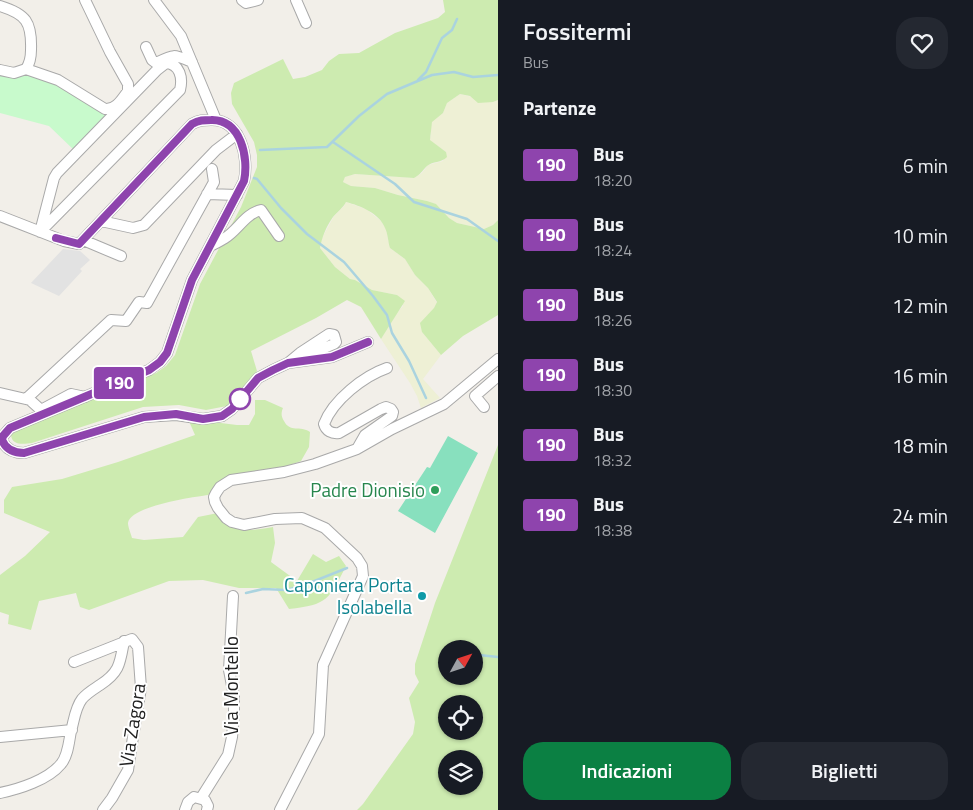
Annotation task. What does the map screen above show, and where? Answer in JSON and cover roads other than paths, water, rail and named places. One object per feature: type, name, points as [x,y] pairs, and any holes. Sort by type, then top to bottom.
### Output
[{"type":"street","points":[[0,70],[14,73],[26,69],[58,80],[105,109],[110,109],[117,105],[128,91],[128,84],[110,52],[86,0]]},
{"type":"street","points":[[154,0],[181,36],[216,120]]},
{"type":"street","points":[[242,0],[246,4],[258,0]]},
{"type":"street","points":[[296,0],[306,23]]},
{"type":"street","points":[[0,6],[18,13],[25,18],[30,26],[32,37],[31,57],[26,69]]},
{"type":"street","points":[[146,47],[152,60],[156,63],[170,56],[176,56],[192,62]]},
{"type":"street","points":[[166,63],[176,68],[182,77],[180,90],[40,232],[57,173],[157,70],[166,63]]},
{"type":"street","points":[[0,216],[56,238],[79,244],[192,124],[202,120],[216,120],[225,124],[237,134],[243,146],[244,181],[192,280],[167,353],[149,370],[10,428],[1,440],[12,451],[24,453],[144,417],[176,414],[203,419],[222,416],[232,409],[258,378],[288,363],[332,357],[368,342]]},
{"type":"street","points":[[101,221],[133,228],[144,225],[216,150],[237,134]]},
{"type":"street","points":[[26,399],[111,320],[126,321],[139,302],[147,302],[214,182],[212,169]]},
{"type":"street","points":[[207,194],[237,195]]},
{"type":"street","points":[[209,247],[226,238],[244,220],[261,210],[279,236]]},
{"type":"street","points":[[83,240],[121,256]]},
{"type":"street","points":[[280,810],[319,734],[323,666],[363,576],[363,570],[360,562],[351,551],[326,528],[302,518],[294,517],[244,525],[226,518],[218,508],[214,497],[220,487],[231,480],[284,472],[357,449],[392,429],[444,404],[498,359]]},
{"type":"street","points":[[357,449],[365,435],[392,416],[394,412],[392,408],[386,407],[381,409],[339,434],[334,434],[327,430],[324,424],[325,421],[350,390],[372,374],[387,368]]},
{"type":"street","points":[[484,408],[476,396],[498,376]]},
{"type":"street","points":[[0,393],[30,400],[41,410],[72,394],[85,397]]},
{"type":"street","name":"Via Montello","points":[[201,798],[228,755],[232,737],[234,696],[229,670],[233,596]]},
{"type":"street","name":"Via Zagora","points":[[103,810],[128,770],[141,688],[138,647],[132,639],[124,641]]},
{"type":"street","points":[[74,662],[124,641]]},
{"type":"street","points":[[0,793],[21,788],[62,764],[66,756],[77,709],[82,699],[89,692],[110,679],[118,669],[124,641]]},
{"type":"street","points":[[0,737],[72,730]]},
{"type":"street","points":[[185,810],[190,799],[194,797],[201,798],[207,803],[207,810]]},
{"type":"waterway","points":[[418,80],[426,72],[442,38],[452,30],[457,19]]},
{"type":"waterway","points":[[260,150],[327,147],[359,116],[387,94],[432,75],[454,72],[473,77],[498,75]]},
{"type":"waterway","points":[[333,142],[395,184],[414,202],[467,219],[498,241]]},
{"type":"waterway","points":[[254,178],[307,234],[344,262],[373,296],[387,315],[392,333],[409,361],[426,398]]},
{"type":"waterway","points":[[246,593],[263,589],[286,590],[302,586],[347,568]]},
{"type":"waterway","points":[[483,655],[498,657]]},
{"type":"place","name":"Padre Dionisio","points":[[435,490]]},
{"type":"place","name":"Caponiera Porta Isolabella","points":[[422,596]]}]
